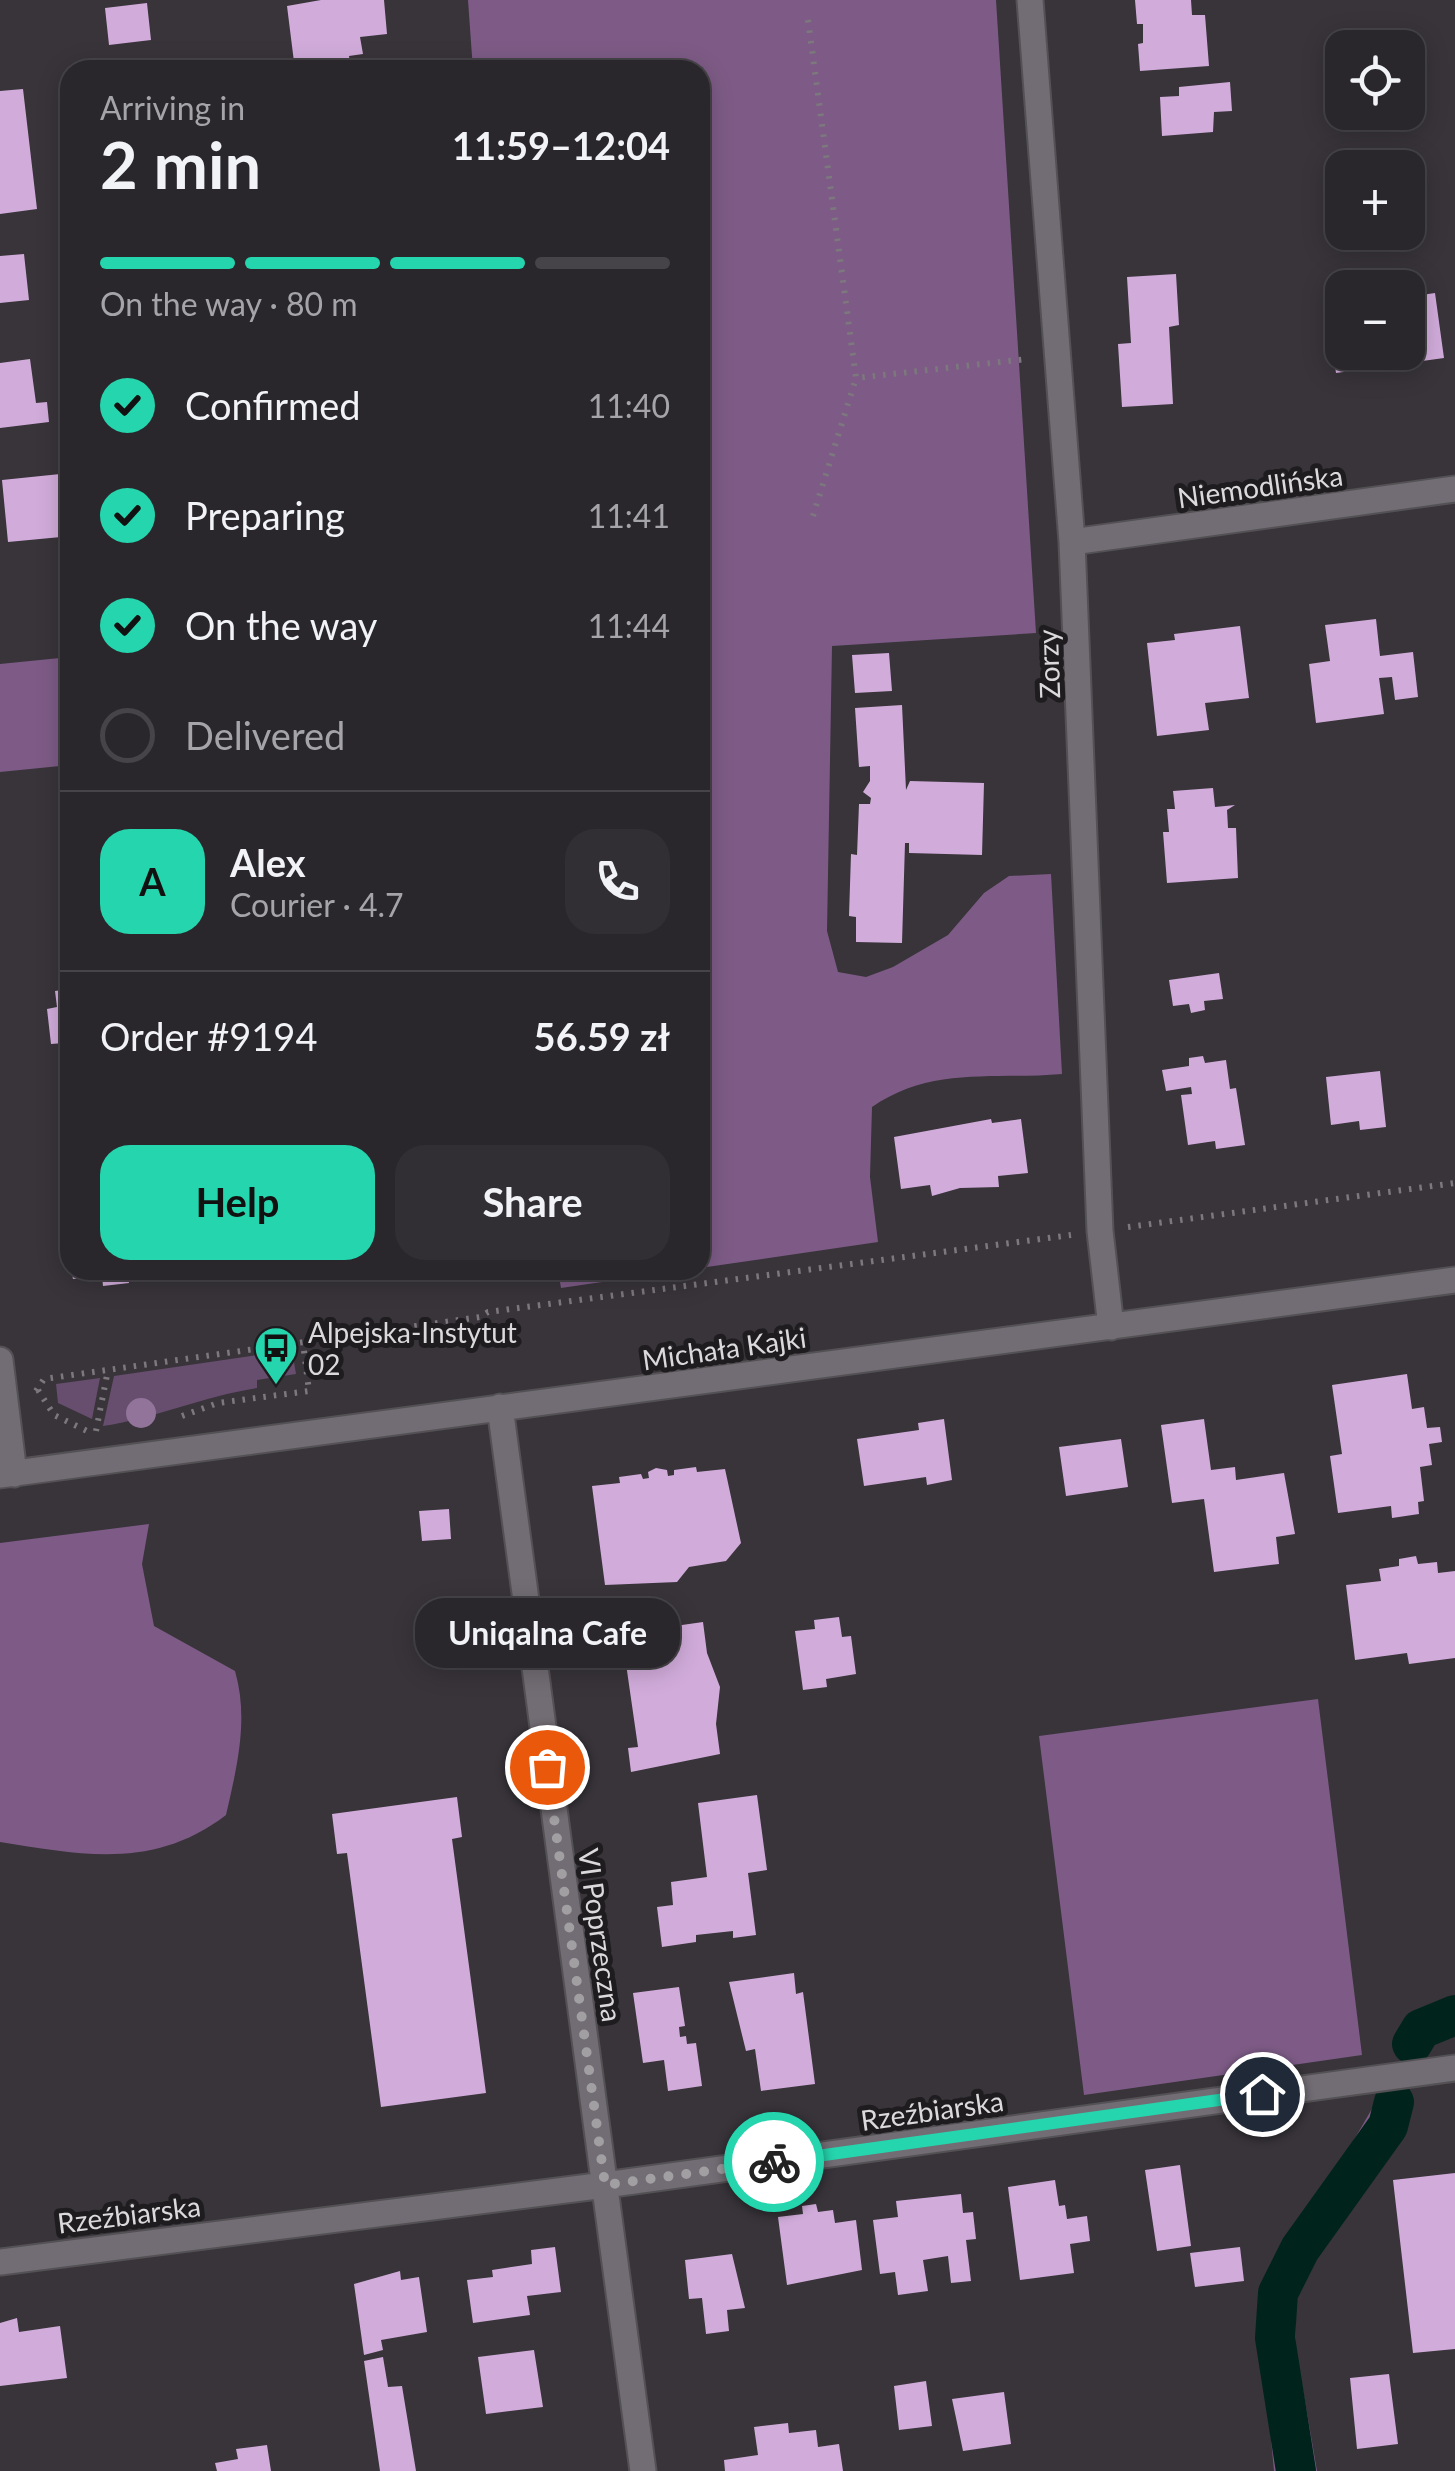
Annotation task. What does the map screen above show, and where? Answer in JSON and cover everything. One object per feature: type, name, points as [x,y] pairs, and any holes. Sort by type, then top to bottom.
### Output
[{"type":"street","name":"Zorzy","points":[[1030,0],[1072,542],[1100,1231],[1111,1327]]},
{"type":"street","name":"Niemodlińska","points":[[1072,542],[1455,489]]},
{"type":"street","name":"Michała Kajki","points":[[7,1475],[1455,1280]]},
{"type":"street","points":[[0,1360],[7,1475]]},
{"type":"street","name":"VI Poprzeczna","points":[[500,1408],[643,2471]]},
{"type":"street","name":"Rzeźbiarska","points":[[0,2262],[605,2185],[1455,2068]]},
{"type":"path","points":[[808,20],[856,378],[813,516]]},
{"type":"path","points":[[856,378],[1058,355]]},
{"type":"path","points":[[4,1395],[38,1390],[44,1379],[480,1318],[488,1312],[1455,1184]]},
{"type":"path","points":[[171,1420],[218,1403],[309,1391],[303,1343]]},
{"type":"path","points":[[108,1370],[95,1435],[110,1432]]},
{"type":"shaded area","points":[[468,0],[996,0],[1036,633],[832,646],[827,931],[838,972],[866,977],[893,967],[948,935],[984,893],[1009,876],[1051,874],[1062,1074],[940,1080],[917,1085],[872,1107],[870,1177],[878,1242],[710,1267],[710,60],[472,60]]},
{"type":"shaded area","points":[[60,658],[60,766],[0,772],[0,664]]},
{"type":"shaded area","points":[[560,1280],[616,1280],[561,1288]]},
{"type":"shaded area","points":[[292,1350],[296,1374],[257,1380],[257,1388],[103,1426],[114,1376]]},
{"type":"shaded area","points":[[100,1378],[92,1419],[58,1403],[56,1384]]},
{"type":"shaded area","points":[[149,1524],[142,1564],[154,1626],[235,1671],[241,1725],[226,1815],[172,1844],[145,1851],[89,1854],[0,1842],[0,1543]]},
{"type":"shaded area","points":[[1318,1699],[1362,2055],[1084,2095],[1039,1736]]},
{"type":"shaded area","points":[[1406,2103],[1367,2181],[1310,2261],[1296,2297],[1295,2343],[1317,2471],[1274,2471],[1262,2343],[1267,2290],[1373,2107]]},
{"type":"building","points":[[321,0],[384,0],[387,34],[360,37],[363,54],[349,56],[350,60],[294,60],[287,6]]},
{"type":"building","points":[[1135,0],[1191,0],[1192,15],[1205,15],[1209,66],[1140,71],[1138,44],[1143,43],[1143,24],[1137,24]]},
{"type":"building","points":[[147,3],[151,40],[109,45],[105,8]]},
{"type":"building","points":[[1230,82],[1232,111],[1214,112],[1213,132],[1162,136],[1160,97],[1179,96],[1179,87]]},
{"type":"building","points":[[23,89],[37,209],[0,214],[0,91]]},
{"type":"building","points":[[24,254],[29,300],[0,303],[0,256]]},
{"type":"building","points":[[1176,274],[1179,325],[1169,327],[1173,404],[1122,407],[1118,344],[1131,343],[1127,277]]},
{"type":"building","points":[[1435,293],[1444,358],[1425,361],[1425,294]]},
{"type":"building","points":[[30,359],[36,403],[47,402],[49,422],[0,428],[0,363]]},
{"type":"building","points":[[60,474],[60,537],[8,542],[2,480]]},
{"type":"building","points":[[1376,619],[1380,656],[1413,652],[1418,697],[1395,700],[1392,677],[1379,678],[1384,714],[1316,723],[1309,664],[1330,661],[1325,625]]},
{"type":"building","points":[[1240,626],[1249,698],[1205,703],[1209,730],[1157,736],[1147,643],[1175,640],[1174,634]]},
{"type":"building","points":[[889,653],[892,691],[855,693],[852,655]]},
{"type":"building","points":[[902,705],[906,790],[910,781],[984,783],[982,855],[909,853],[909,843],[905,843],[902,943],[856,942],[856,917],[849,916],[851,854],[857,855],[859,804],[870,804],[871,798],[863,792],[870,781],[870,766],[859,767],[855,708]]},
{"type":"building","points":[[1213,788],[1215,807],[1235,805],[1227,810],[1228,828],[1236,828],[1238,878],[1167,883],[1163,832],[1169,832],[1167,809],[1175,809],[1173,791]]},
{"type":"building","points":[[1219,973],[1223,999],[1204,1001],[1205,1010],[1191,1013],[1189,1004],[1173,1006],[1169,980]]},
{"type":"building","points":[[60,990],[60,1043],[51,1044],[47,1009],[57,1007],[55,991]]},
{"type":"building","points":[[1203,1056],[1205,1063],[1226,1060],[1230,1089],[1236,1088],[1245,1145],[1216,1149],[1215,1141],[1188,1145],[1181,1095],[1192,1094],[1191,1087],[1166,1091],[1162,1070],[1189,1066],[1189,1058]]},
{"type":"building","points":[[1380,1071],[1386,1127],[1360,1130],[1359,1121],[1331,1125],[1326,1077]]},
{"type":"building","points":[[991,1119],[992,1123],[1021,1119],[1028,1173],[998,1176],[999,1187],[960,1188],[932,1196],[930,1185],[901,1189],[894,1137]]},
{"type":"building","points":[[102,1280],[129,1280],[129,1283],[103,1286]]},
{"type":"building","points":[[1407,1374],[1412,1409],[1424,1407],[1427,1428],[1440,1427],[1442,1442],[1429,1444],[1432,1465],[1420,1467],[1424,1501],[1418,1502],[1419,1514],[1392,1518],[1391,1506],[1338,1513],[1330,1456],[1342,1454],[1332,1385]]},
{"type":"building","points":[[944,1419],[952,1480],[927,1485],[926,1477],[864,1486],[857,1439],[919,1430],[918,1423]]},
{"type":"building","points":[[1204,1419],[1211,1470],[1235,1467],[1236,1480],[1284,1473],[1295,1534],[1276,1537],[1279,1564],[1214,1572],[1204,1499],[1172,1503],[1161,1425]]},
{"type":"building","points":[[1121,1439],[1128,1487],[1066,1496],[1059,1447]]},
{"type":"building","points":[[696,1467],[697,1472],[725,1469],[741,1543],[726,1561],[689,1567],[677,1582],[605,1585],[592,1486],[620,1483],[619,1477],[641,1474],[643,1479],[649,1478],[648,1472],[656,1468],[667,1470],[668,1476],[674,1475],[674,1470]]},
{"type":"building","points":[[449,1509],[451,1539],[422,1541],[419,1511]]},
{"type":"building","points":[[1416,1556],[1418,1564],[1437,1562],[1438,1573],[1455,1571],[1455,1658],[1409,1664],[1407,1653],[1355,1660],[1346,1585],[1381,1581],[1379,1569],[1399,1566],[1399,1559]]},
{"type":"building","points":[[839,1617],[842,1637],[851,1636],[856,1674],[826,1679],[827,1687],[803,1690],[795,1631],[815,1629],[814,1620]]},
{"type":"building","points":[[703,1622],[707,1653],[720,1687],[716,1724],[720,1754],[631,1772],[628,1748],[638,1747],[624,1650],[615,1652],[612,1628],[654,1623],[654,1629]]},
{"type":"building","points":[[757,1795],[767,1870],[748,1873],[756,1935],[733,1938],[733,1931],[696,1935],[696,1942],[662,1947],[657,1907],[673,1905],[671,1882],[707,1877],[698,1803]]},
{"type":"building","points":[[457,1797],[462,1837],[452,1839],[486,2093],[381,2107],[347,1853],[337,1854],[332,1814]]},
{"type":"building","points":[[794,1973],[796,1994],[803,1992],[815,2084],[761,2091],[755,2049],[746,2051],[729,1982]]},
{"type":"building","points":[[679,1987],[685,2026],[679,2027],[680,2037],[686,2036],[687,2044],[696,2043],[702,2086],[668,2091],[664,2060],[643,2063],[633,1993]]},
{"type":"building","points":[[1180,2165],[1191,2246],[1157,2251],[1145,2170]]},
{"type":"building","points":[[1455,2173],[1455,2349],[1413,2353],[1393,2180]]},
{"type":"building","points":[[1055,2180],[1059,2206],[1065,2205],[1067,2219],[1087,2216],[1090,2241],[1070,2244],[1074,2273],[1020,2280],[1008,2187]]},
{"type":"building","points":[[961,2194],[963,2213],[973,2212],[976,2239],[966,2240],[971,2281],[951,2283],[948,2256],[923,2260],[928,2291],[898,2295],[895,2272],[880,2274],[873,2220],[898,2217],[896,2201]]},
{"type":"building","points":[[816,2204],[818,2212],[833,2210],[835,2223],[856,2220],[862,2270],[787,2285],[778,2217],[803,2214],[802,2206]]},
{"type":"building","points":[[555,2247],[561,2292],[527,2296],[530,2315],[473,2323],[467,2280],[493,2277],[492,2270],[532,2264],[531,2250]]},
{"type":"building","points":[[1240,2247],[1244,2281],[1195,2287],[1190,2253]]},
{"type":"building","points":[[732,2254],[745,2308],[727,2310],[729,2331],[706,2334],[702,2298],[689,2299],[685,2260]]},
{"type":"building","points":[[400,2271],[401,2280],[419,2277],[427,2332],[381,2340],[383,2350],[364,2355],[354,2284]]},
{"type":"building","points":[[17,2318],[19,2332],[60,2326],[67,2378],[0,2386],[0,2323]]},
{"type":"building","points":[[534,2350],[543,2407],[486,2414],[478,2357]]},
{"type":"building","points":[[383,2357],[388,2387],[402,2386],[416,2471],[380,2471],[364,2361]]},
{"type":"building","points":[[1389,2374],[1398,2444],[1357,2449],[1350,2378]]},
{"type":"building","points":[[926,2381],[932,2426],[899,2430],[894,2386]]},
{"type":"building","points":[[1004,2392],[1011,2444],[963,2451],[952,2399]]},
{"type":"building","points":[[788,2423],[789,2433],[816,2430],[818,2447],[839,2444],[843,2471],[725,2471],[724,2460],[758,2455],[754,2427]]},
{"type":"building","points":[[267,2445],[271,2471],[217,2471],[215,2463],[238,2459],[236,2449]]},
{"type":"waterway","points":[[1412,2044],[1421,2029],[1455,2015]]},
{"type":"waterway","points":[[1296,2471],[1275,2338],[1278,2293],[1300,2249],[1388,2126],[1394,2102]]},
{"type":"way so far","points":[[547,1767],[605,2185],[774,2162]]},
{"type":"place","name":"Alpejska-Instytut 02","points":[[276,1386]]},
{"type":"place","name":"Uniqalna Cafe","points":[[547,1767]]},
{"type":"route","points":[[774,2162],[1262,2094]]}]
